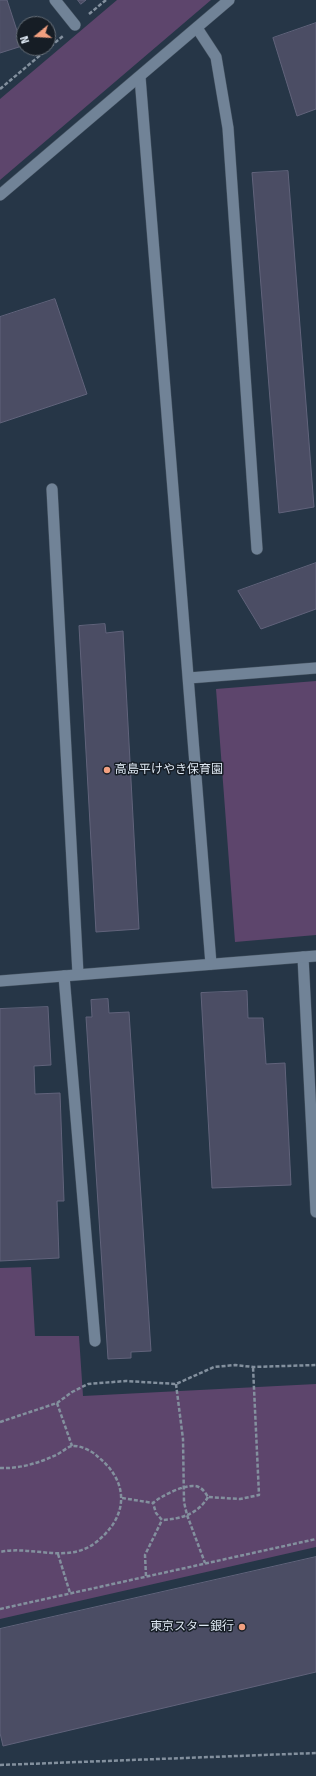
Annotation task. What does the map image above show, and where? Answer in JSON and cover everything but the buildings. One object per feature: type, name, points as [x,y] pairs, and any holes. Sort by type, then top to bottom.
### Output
[{"type":"street","points":[[55,0],[76,25]]},
{"type":"street","points":[[0,195],[229,0]]},
{"type":"street","points":[[196,28],[216,57],[228,128],[257,549]]},
{"type":"street","points":[[140,77],[211,964]]},
{"type":"street","points":[[52,489],[78,974]]},
{"type":"street","points":[[189,678],[316,668]]},
{"type":"street","points":[[0,981],[316,956]]},
{"type":"street","points":[[303,957],[316,1212]]},
{"type":"street","points":[[64,976],[95,1341]]},
{"type":"path","points":[[0,89],[106,0]]},
{"type":"path","points":[[0,1422],[57,1403],[72,1392],[88,1384],[126,1381],[176,1384],[214,1367],[235,1365],[253,1367],[316,1365]]},
{"type":"path","points":[[122,1498],[153,1503],[170,1492],[193,1486],[202,1489],[208,1497],[240,1499],[260,1495],[253,1367]]},
{"type":"path","points":[[176,1384],[183,1439],[185,1470],[183,1488],[187,1515],[205,1563]]},
{"type":"path","points":[[57,1403],[72,1446]]},
{"type":"path","points":[[0,1468],[20,1467],[41,1460],[72,1446],[83,1448],[94,1453],[114,1472],[120,1485],[122,1498],[112,1524],[94,1543],[76,1551],[58,1554],[12,1549],[0,1552]]},
{"type":"path","points":[[153,1503],[156,1513],[162,1520],[175,1520],[197,1510],[208,1497]]},
{"type":"path","points":[[146,1576],[145,1555],[162,1520]]},
{"type":"path","points":[[0,1609],[316,1538]]},
{"type":"path","points":[[58,1554],[70,1593]]},
{"type":"path","points":[[0,1765],[316,1753]]},
{"type":"shaded area","points":[[117,0],[211,0],[0,180],[0,99],[51,56],[56,56],[56,52]]},
{"type":"shaded area","points":[[316,681],[316,935],[235,942],[216,689]]},
{"type":"shaded area","points":[[31,1267],[35,1336],[79,1336],[83,1396],[316,1384],[316,1547],[0,1619],[0,1268]]},
{"type":"place","name":"高島平けやき保育園","points":[[107,770]]},
{"type":"place","name":"東京スター銀行","points":[[242,1627]]}]
